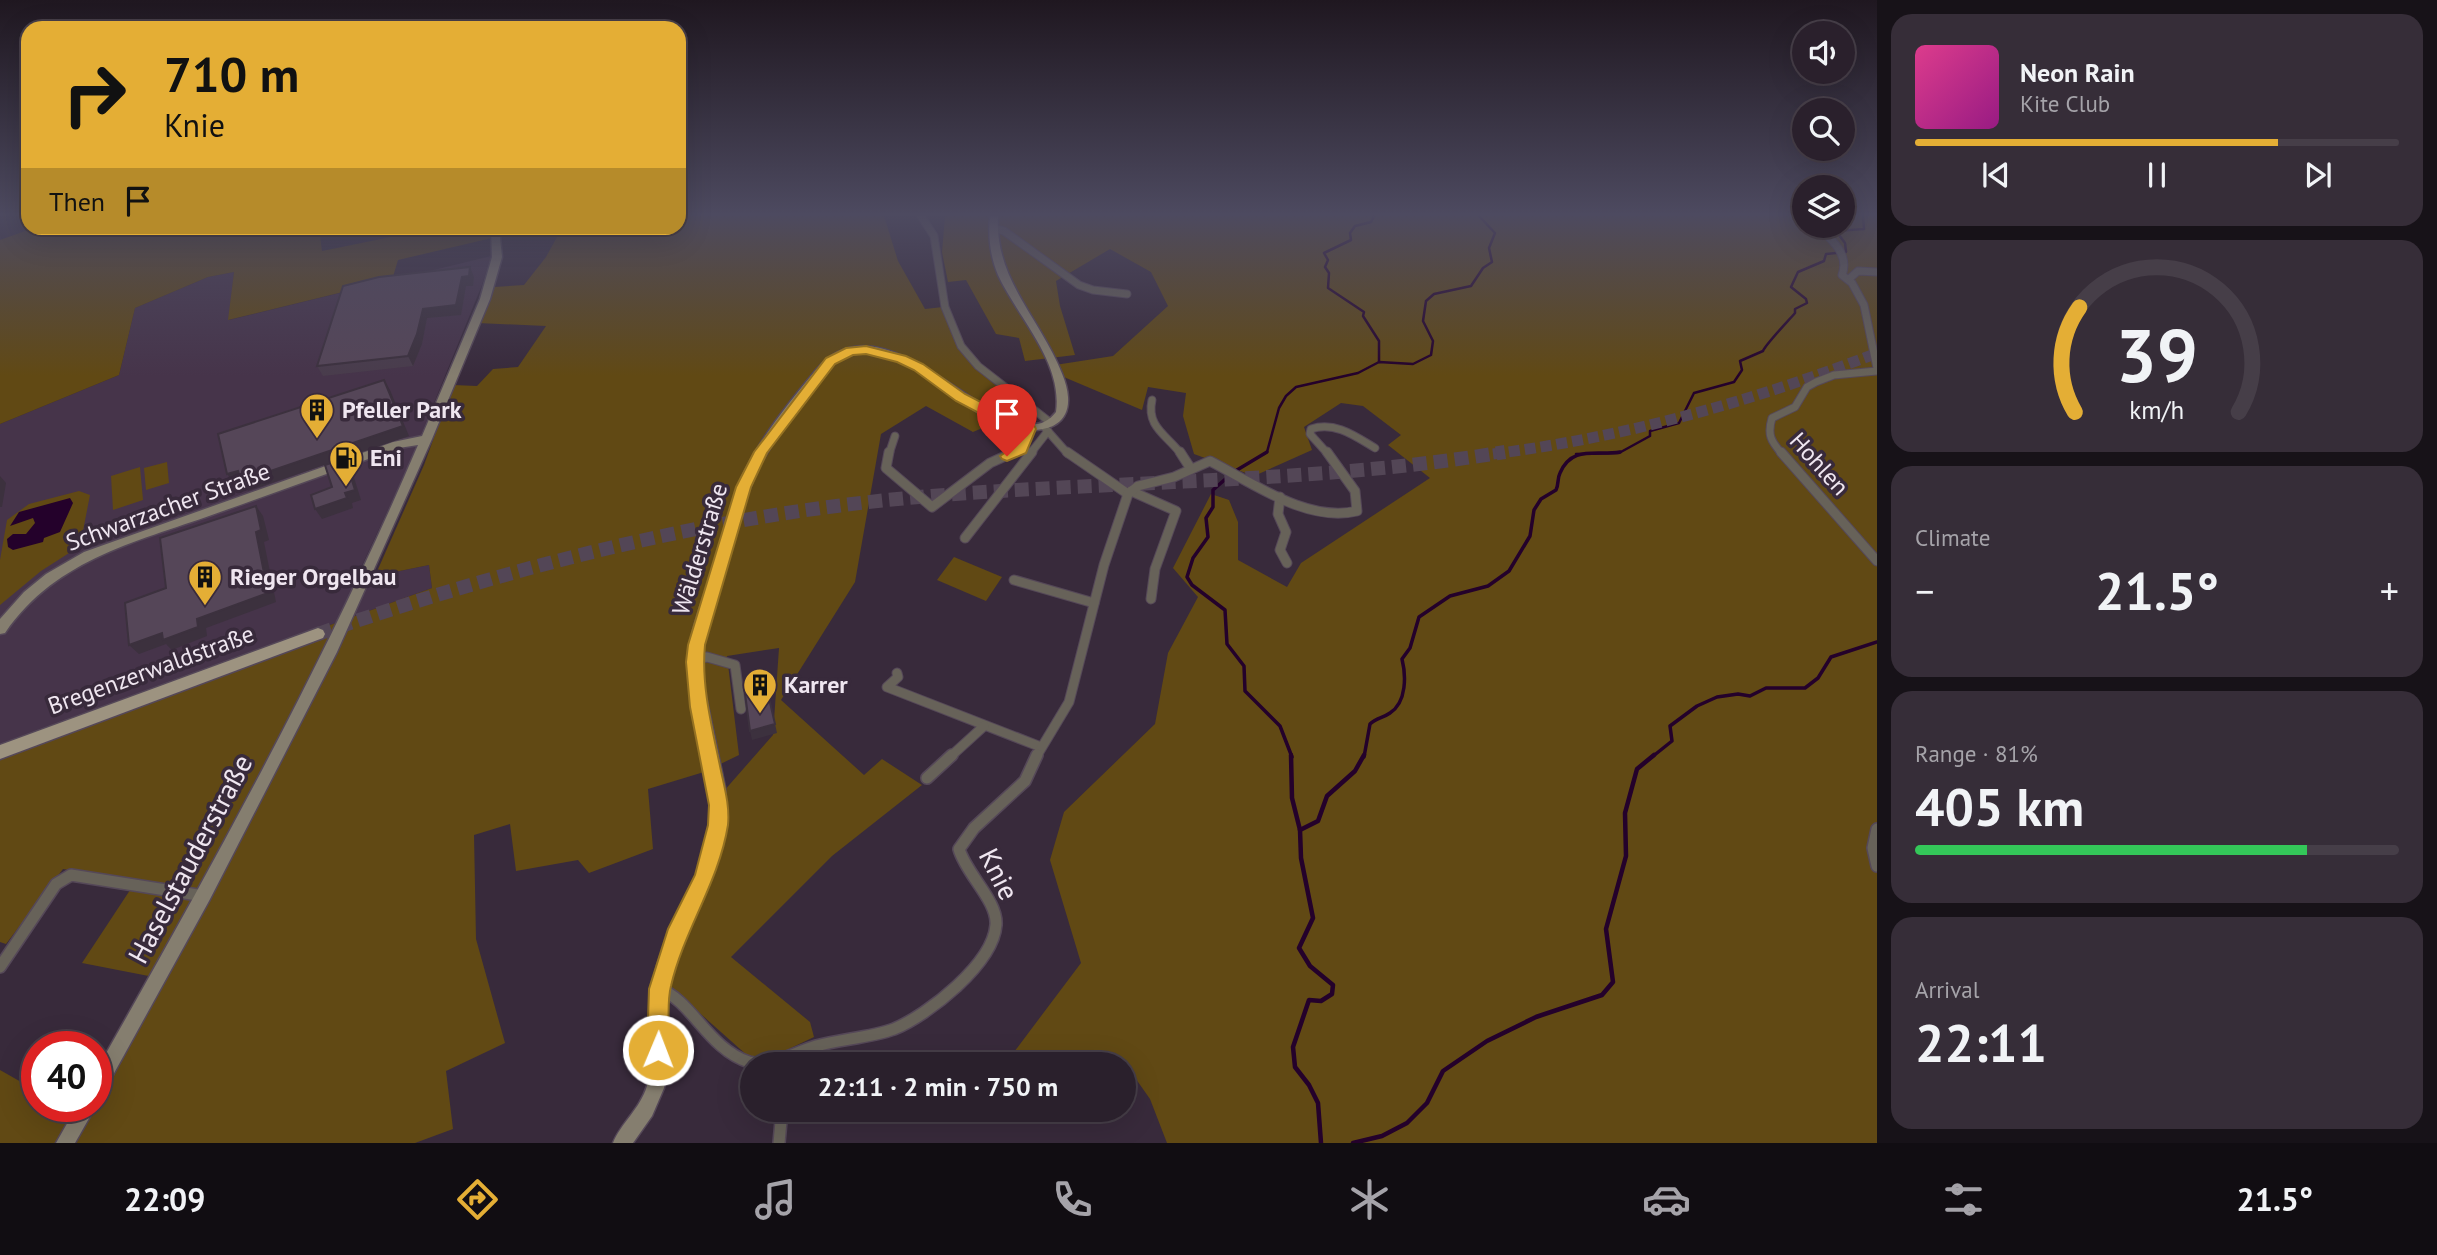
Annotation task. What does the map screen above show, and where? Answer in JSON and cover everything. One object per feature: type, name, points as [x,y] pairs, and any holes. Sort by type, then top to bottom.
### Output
[{"type":"main road","name":"Haselstauderstraße","points":[[112,1060],[204,896],[330,652],[427,439],[490,285],[494,269]]},
{"type":"main road","points":[[1001,269],[1046,346],[1062,409],[1048,427],[1029,429]]},
{"type":"main road","name":"Wälderstraße","points":[[622,1143],[655,1088],[658,1072],[659,989],[678,929],[705,877],[718,825],[719,805],[699,707],[695,659],[700,629],[752,467],[823,368],[838,356],[850,351],[866,350],[901,359],[931,373],[960,398],[1016,427],[1029,429]]},
{"type":"main road","name":"Schwarzacher Straße","points":[[0,629],[32,590],[63,568],[89,555],[397,446],[427,439]]},
{"type":"main road","name":"Schwarzacher Straße","points":[[371,457],[421,452]]},
{"type":"main road","name":"Bregenzerwaldstraße","points":[[5,747],[318,634]]},
{"type":"main road","points":[[65,1143],[77,1122]]},
{"type":"street","points":[[938,269],[945,307],[961,346],[978,366],[1048,427],[1069,456],[1129,492],[1175,511],[1176,516],[1155,569],[1151,599]]},
{"type":"street","points":[[1056,269],[1079,285],[1093,290],[1126,294]]},
{"type":"street","points":[[1845,269],[1842,275],[1849,279],[1864,304],[1877,369]]},
{"type":"street","points":[[1849,279],[1858,271],[1877,272]]},
{"type":"street","name":"Hohlen","points":[[1877,369],[1834,375],[1807,387],[1795,407],[1772,418],[1768,431],[1770,440],[1877,561]]},
{"type":"street","points":[[1152,400],[1149,407],[1153,428],[1178,450],[1191,469]]},
{"type":"street","points":[[1129,492],[1210,461],[1280,497],[1349,516],[1357,512],[1359,505],[1343,470],[1310,434],[1311,429],[1320,424],[1335,426],[1375,448]]},
{"type":"street","points":[[965,538],[1048,427]]},
{"type":"street","points":[[895,436],[886,468],[932,507],[990,463],[1021,449],[1029,429]]},
{"type":"street","name":"Knie","points":[[798,1052],[831,1041],[894,1029],[914,1020],[938,1003],[968,975],[991,940],[996,925],[992,909],[961,861],[959,849],[974,828],[1025,781],[1074,690],[1094,603],[1129,492]]},
{"type":"street","points":[[1280,497],[1278,514],[1287,529],[1286,539],[1280,550],[1287,563]]},
{"type":"street","points":[[1014,580],[1094,603]]},
{"type":"street","points":[[695,659],[708,657],[735,665],[741,709]]},
{"type":"street","points":[[897,673],[898,677],[887,687],[1041,747]]},
{"type":"street","points":[[927,778],[984,726]]},
{"type":"street","points":[[1877,829],[1873,838],[1877,866]]},
{"type":"street","points":[[0,967],[56,884],[71,875],[204,896]]},
{"type":"street","name":"Knie","points":[[659,989],[678,997],[699,1025],[740,1058]]},
{"type":"street","points":[[779,1143],[781,1122]]},
{"type":"shaded area","points":[[0,269],[395,269],[392,280],[228,320],[234,272],[208,277],[135,308],[119,375],[0,424]]},
{"type":"shaded area","points":[[436,269],[487,269],[408,467],[358,574],[375,576],[429,565],[432,588],[0,745],[0,424],[119,375],[135,308],[208,277],[234,272],[229,320]]},
{"type":"shaded area","points":[[536,269],[903,269],[925,309],[943,307],[958,346],[1031,409],[1030,424],[999,421],[973,432],[926,406],[881,434],[855,582],[781,700],[864,775],[882,759],[922,785],[832,856],[731,957],[810,1022],[814,1037],[782,1052],[743,1052],[667,984],[723,837],[723,792],[773,735],[779,648],[727,656],[739,755],[704,772],[648,789],[653,849],[589,873],[578,860],[516,871],[510,824],[474,835],[476,939],[505,1043],[446,1071],[453,1129],[415,1143],[0,1143],[0,1070],[21,1082],[21,1122],[112,1122],[112,1068],[164,979],[82,963],[136,881],[63,869],[6,944],[0,942],[0,745],[432,588],[429,565],[375,576],[424,465],[453,385],[477,386],[493,369],[518,367],[546,326],[478,323],[494,287],[524,285]]},
{"type":"shaded area","points":[[945,269],[1076,269],[1056,281],[1060,306],[1075,355],[1025,361],[1019,338],[996,334],[966,280],[948,282]]},
{"type":"shaded area","points":[[1146,269],[1877,269],[1877,1143],[1167,1143],[1150,1099],[1136,1079],[1136,1052],[1014,1052],[1081,963],[1050,860],[1064,812],[1155,724],[1168,653],[1198,597],[1173,568],[1211,494],[1229,500],[1238,522],[1238,560],[1287,587],[1301,563],[1430,478],[1388,445],[1401,435],[1363,406],[1341,403],[1304,427],[1312,450],[1254,476],[1194,454],[1183,416],[1186,393],[1148,387],[1142,410],[1059,375],[1055,365],[1113,356],[1168,306],[1151,272]]},
{"type":"shaded area","points":[[167,462],[169,483],[146,490],[144,468]]},
{"type":"shaded area","points":[[140,467],[143,500],[113,510],[111,476]]},
{"type":"shaded area","points":[[79,491],[90,495],[80,546],[41,571],[0,605],[0,560],[7,520],[29,504]]},
{"type":"shaded area","points":[[70,498],[73,503],[60,532],[44,538],[43,542],[13,550],[8,547],[7,539],[13,534],[26,534],[35,523],[33,518],[10,526],[19,512]]},
{"type":"shaded area","points":[[954,557],[1002,577],[986,601],[937,580]]},
{"type":"building","points":[[470,269],[469,276],[462,277],[456,305],[423,309],[408,356],[317,366],[343,286],[379,277]]},
{"type":"building","name":"Pfeller Park","points":[[384,380],[403,426],[241,481],[238,471],[227,474],[218,434]]},
{"type":"building","points":[[345,458],[355,490],[345,493],[347,498],[315,509],[311,495],[332,487],[325,465]]},
{"type":"building","points":[[256,506],[261,530],[256,532],[268,593],[197,619],[198,627],[163,640],[162,633],[129,645],[125,603],[166,588],[160,538]]},
{"type":"building","name":"Karrer","points":[[765,681],[775,724],[750,731],[744,686]]},
{"type":"waterway","points":[[1327,269],[1329,273],[1328,288],[1364,312],[1363,316],[1379,341],[1379,362]]},
{"type":"waterway","points":[[1379,362],[1413,364],[1431,355],[1433,341],[1423,321],[1426,301],[1434,294],[1471,286],[1482,269]]},
{"type":"waterway","points":[[1583,454],[1619,453],[1650,436],[1650,431],[1679,423],[1694,393],[1734,382],[1742,370],[1740,361],[1763,351],[1795,313],[1795,309],[1807,303],[1806,299],[1791,287],[1798,272],[1804,269]]},
{"type":"waterway","points":[[1267,452],[1279,408],[1286,396],[1296,387],[1358,373],[1379,362]]},
{"type":"waterway","points":[[1237,470],[1267,452]]},
{"type":"waterway","points":[[1583,454],[1620,452]]},
{"type":"waterway","points":[[1576,454],[1583,454]]},
{"type":"waterway","points":[[1364,757],[1370,724],[1387,715],[1400,702],[1404,680],[1402,659],[1410,648],[1419,617],[1450,596],[1488,586],[1509,571],[1530,536],[1534,510],[1541,499],[1556,490],[1565,464],[1571,458],[1583,454]]},
{"type":"waterway","points":[[1230,475],[1213,490],[1213,507],[1206,518],[1208,537],[1193,558],[1187,577],[1192,585],[1225,610],[1227,644],[1244,666],[1245,691],[1280,726],[1292,757]]},
{"type":"waterway","points":[[1652,757],[1672,741],[1670,726],[1697,706],[1717,697],[1738,694],[1750,696],[1766,688],[1805,688],[1818,678],[1831,657],[1877,642]]},
{"type":"waterway","points":[[1291,755],[1292,798],[1300,830]]},
{"type":"waterway","points":[[1300,830],[1318,821],[1327,796],[1355,771],[1364,755]]},
{"type":"waterway","points":[[1353,1143],[1382,1136],[1407,1123],[1427,1103],[1443,1071],[1487,1041],[1536,1017],[1602,995],[1613,982],[1606,929],[1626,856],[1625,813],[1637,769],[1654,755]]},
{"type":"waterway","points":[[1300,830],[1301,858],[1313,918],[1299,948],[1310,966],[1333,985],[1332,994],[1321,1001],[1309,1000],[1293,1047],[1295,1067],[1309,1085],[1318,1103],[1321,1143]]},
{"type":"tunnel","points":[[1493,454],[1592,438],[1688,415],[1783,387],[1877,353]]},
{"type":"tunnel","points":[[318,634],[465,586],[540,566],[690,530],[765,516],[919,497],[1286,476],[1505,452]]},
{"type":"place","name":"Pfeller Park","points":[[317,440]]},
{"type":"place","name":"Eni","points":[[346,488]]},
{"type":"place","name":"Rieger Orgelbau","points":[[205,607]]},
{"type":"place","name":"Karrer","points":[[760,715]]},
{"type":"route","points":[[658,1050],[659,989],[678,929],[705,877],[718,825],[719,805],[699,707],[694,662],[696,645],[752,467],[823,368],[838,356],[850,351],[866,350],[901,359],[919,367],[931,373],[960,398],[1016,427],[1029,429],[1021,449],[1007,456]]}]
